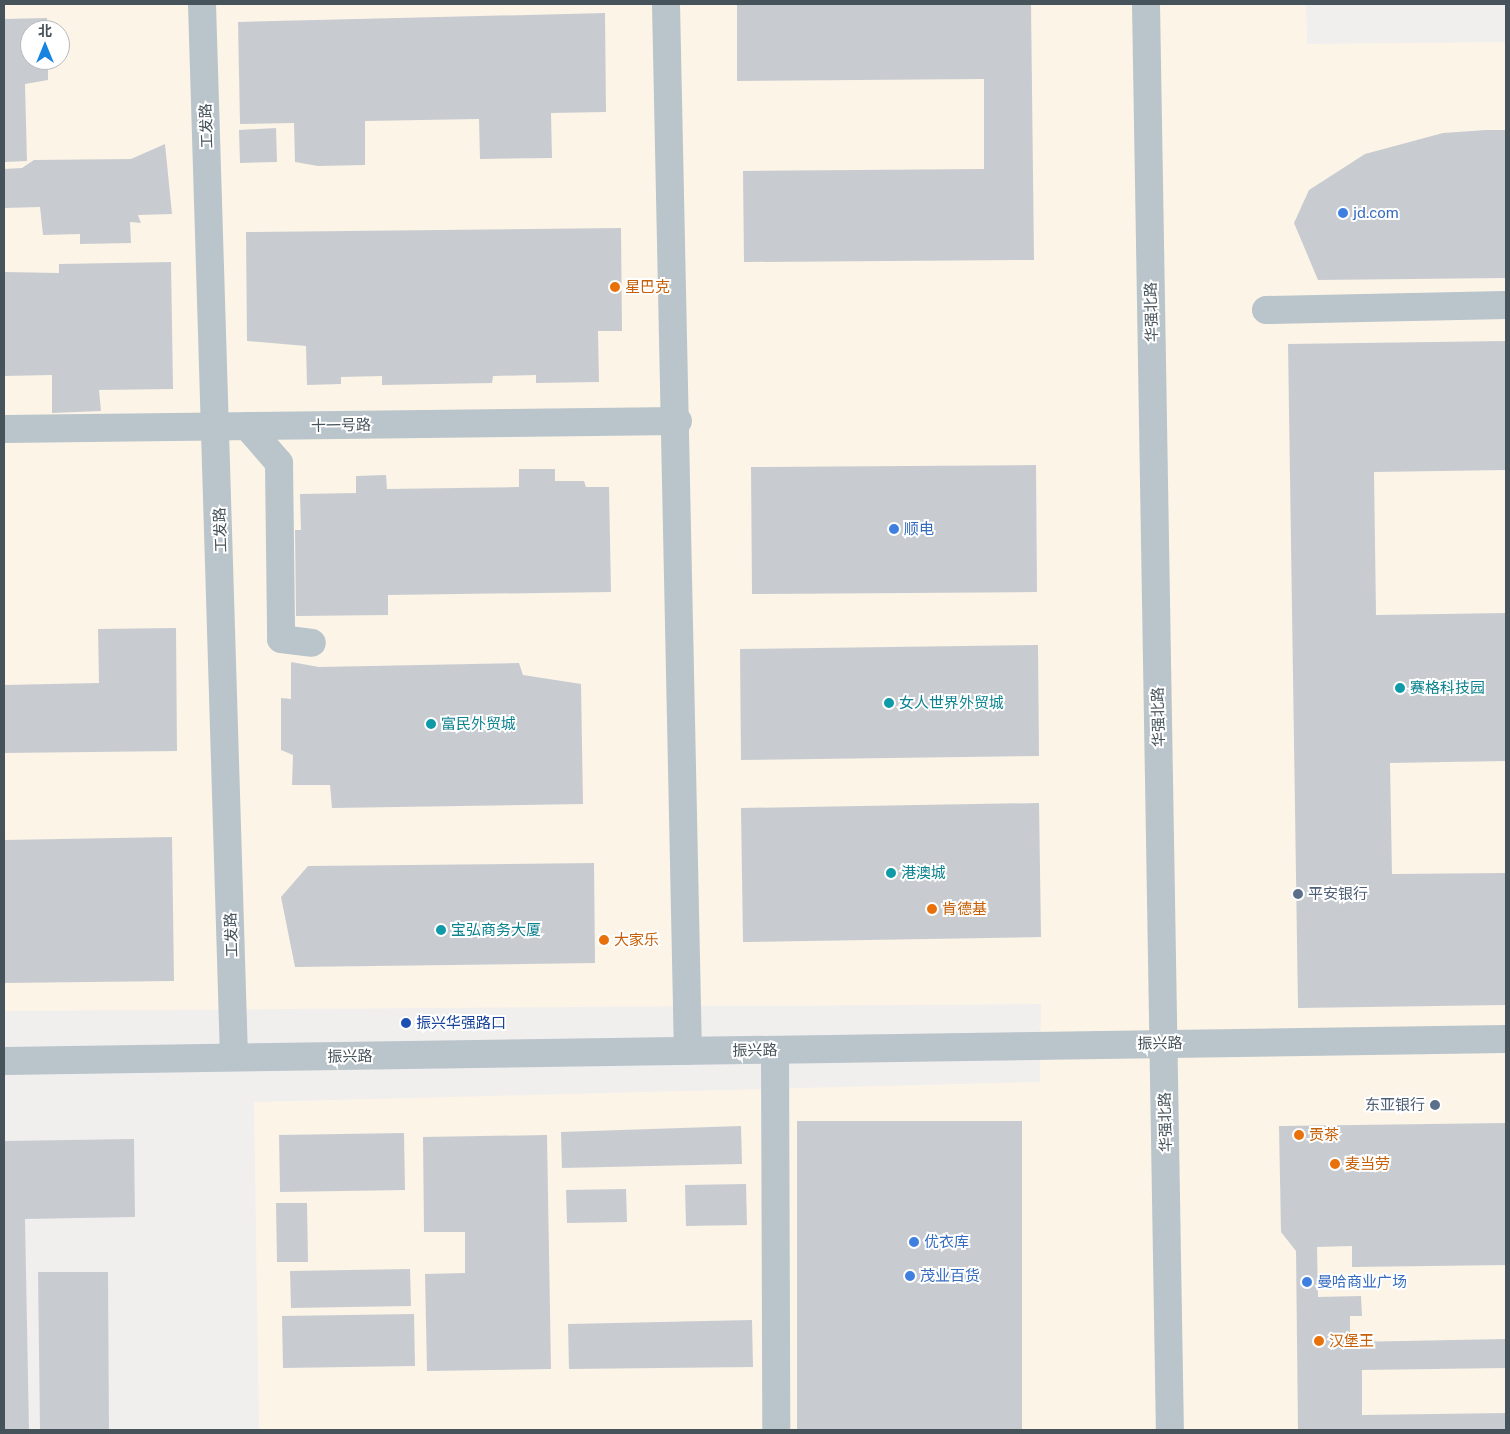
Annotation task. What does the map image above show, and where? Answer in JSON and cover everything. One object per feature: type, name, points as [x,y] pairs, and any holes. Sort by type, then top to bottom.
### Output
[{"type":"street","name":"工发路","points":[[202,4],[218,426],[234,1057]]},
{"type":"street","points":[[666,4],[678,421],[688,1051]]},
{"type":"street","name":"华强北路","points":[[1146,4],[1170,1430]]},
{"type":"street","points":[[1266,310],[1506,305]]},
{"type":"street","name":"十一号路","points":[[4,429],[678,421]]},
{"type":"street","points":[[247,426],[279,464],[282,639],[312,643]]},
{"type":"street","name":"振兴路","points":[[4,1061],[1506,1039]]},
{"type":"street","points":[[774,1050],[776,1430]]},
{"type":"shaded area","points":[[4,4],[1306,4],[1307,44],[1506,42],[1506,1430],[259,1430],[254,1102],[1040,1082],[1041,1004],[4,1011]]},
{"type":"building","points":[[737,4],[1031,4],[1034,260],[744,262],[743,171],[984,169],[984,79],[737,81]]},
{"type":"building","points":[[605,13],[606,112],[551,113],[552,158],[480,159],[479,119],[365,121],[365,165],[318,166],[295,162],[294,123],[240,124],[238,22]]},
{"type":"building","points":[[47,18],[47,20],[20,20],[20,70],[48,70],[48,80],[25,84],[27,161],[4,162],[4,19]]},
{"type":"building","points":[[276,128],[277,162],[240,163],[239,130]]},
{"type":"building","points":[[1506,130],[1506,278],[1318,280],[1294,223],[1309,190],[1365,154],[1443,133]]},
{"type":"building","points":[[165,144],[172,214],[138,215],[141,223],[130,222],[131,243],[80,244],[80,234],[43,235],[40,207],[4,208],[4,169],[22,168],[34,160],[131,159]]},
{"type":"building","points":[[621,228],[622,331],[598,331],[599,382],[536,383],[536,375],[493,376],[492,383],[382,385],[382,376],[341,377],[341,384],[307,385],[306,346],[247,341],[246,232]]},
{"type":"building","points":[[171,262],[173,389],[99,390],[101,411],[52,413],[52,375],[4,376],[4,272],[59,273],[59,264]]},
{"type":"building","name":"赛格科技园","points":[[1506,341],[1506,470],[1374,472],[1376,615],[1506,613],[1506,761],[1390,763],[1392,874],[1506,873],[1506,1005],[1298,1008],[1288,344]]},
{"type":"building","name":"顺电","points":[[1036,465],[1037,592],[752,594],[751,467]]},
{"type":"building","points":[[519,469],[555,469],[555,481],[584,481],[586,487],[609,487],[611,592],[388,595],[388,615],[296,616],[295,530],[301,530],[300,494],[356,493],[356,476],[386,475],[387,489],[519,487]]},
{"type":"building","points":[[176,628],[177,751],[4,753],[4,685],[99,683],[98,629]]},
{"type":"building","name":"女人世界外贸城","points":[[1038,645],[1039,756],[741,760],[740,649]]},
{"type":"building","name":"富民外贸城","points":[[291,662],[319,667],[519,663],[523,675],[581,684],[583,804],[332,808],[330,785],[292,785],[293,755],[281,750],[281,698],[291,699]]},
{"type":"building","name":"港澳城","points":[[1039,803],[1041,937],[743,942],[741,808]]},
{"type":"building","points":[[172,837],[174,981],[4,983],[4,840]]},
{"type":"building","name":"宝弘商务大厦","points":[[594,863],[595,963],[295,967],[281,897],[308,866]]},
{"type":"building","name":"茂业百货","points":[[797,1121],[1022,1121],[1022,1430],[797,1430]]},
{"type":"building","name":"曼哈商业广场","points":[[1506,1123],[1506,1265],[1352,1267],[1352,1246],[1317,1247],[1318,1297],[1361,1296],[1362,1316],[1350,1316],[1350,1342],[1506,1339],[1506,1368],[1362,1370],[1362,1415],[1506,1413],[1506,1430],[1298,1430],[1296,1251],[1281,1232],[1279,1126]]},
{"type":"building","points":[[741,1126],[742,1164],[562,1168],[561,1132]]},
{"type":"building","points":[[404,1133],[405,1190],[280,1192],[279,1135]]},
{"type":"building","points":[[547,1135],[551,1369],[427,1371],[425,1274],[465,1273],[465,1232],[424,1232],[423,1137]]},
{"type":"building","points":[[134,1139],[135,1217],[25,1219],[29,1430],[4,1430],[4,1141]]},
{"type":"building","points":[[746,1184],[747,1225],[686,1226],[685,1185]]},
{"type":"building","points":[[626,1189],[627,1222],[567,1223],[566,1190]]},
{"type":"building","points":[[276,1203],[307,1203],[308,1262],[277,1262]]},
{"type":"building","points":[[410,1269],[411,1306],[291,1308],[290,1271]]},
{"type":"building","points":[[38,1272],[108,1272],[109,1430],[40,1430]]},
{"type":"building","points":[[414,1314],[415,1366],[283,1368],[282,1316]]},
{"type":"building","points":[[752,1320],[753,1367],[569,1369],[568,1324]]},
{"type":"place","name":"jd.com","points":[[1343,213]]},
{"type":"place","name":"星巴克","points":[[615,287]]},
{"type":"place","name":"顺电","points":[[894,529]]},
{"type":"place","name":"赛格科技园","points":[[1400,688]]},
{"type":"place","name":"女人世界外贸城","points":[[889,703]]},
{"type":"place","name":"富民外贸城","points":[[431,724]]},
{"type":"place","name":"港澳城","points":[[891,873]]},
{"type":"place","name":"平安银行","points":[[1298,894]]},
{"type":"place","name":"肯德基","points":[[932,909]]},
{"type":"place","name":"宝弘商务大厦","points":[[441,930]]},
{"type":"place","name":"大家乐","points":[[604,940]]},
{"type":"place","name":"振兴华强路口","points":[[406,1023]]},
{"type":"place","name":"东亚银行","points":[[1435,1105]]},
{"type":"place","name":"贡茶","points":[[1299,1135]]},
{"type":"place","name":"麦当劳","points":[[1335,1164]]},
{"type":"place","name":"优衣库","points":[[914,1242]]},
{"type":"place","name":"茂业百货","points":[[910,1276]]},
{"type":"place","name":"曼哈商业广场","points":[[1307,1282]]},
{"type":"place","name":"汉堡王","points":[[1319,1341]]}]
